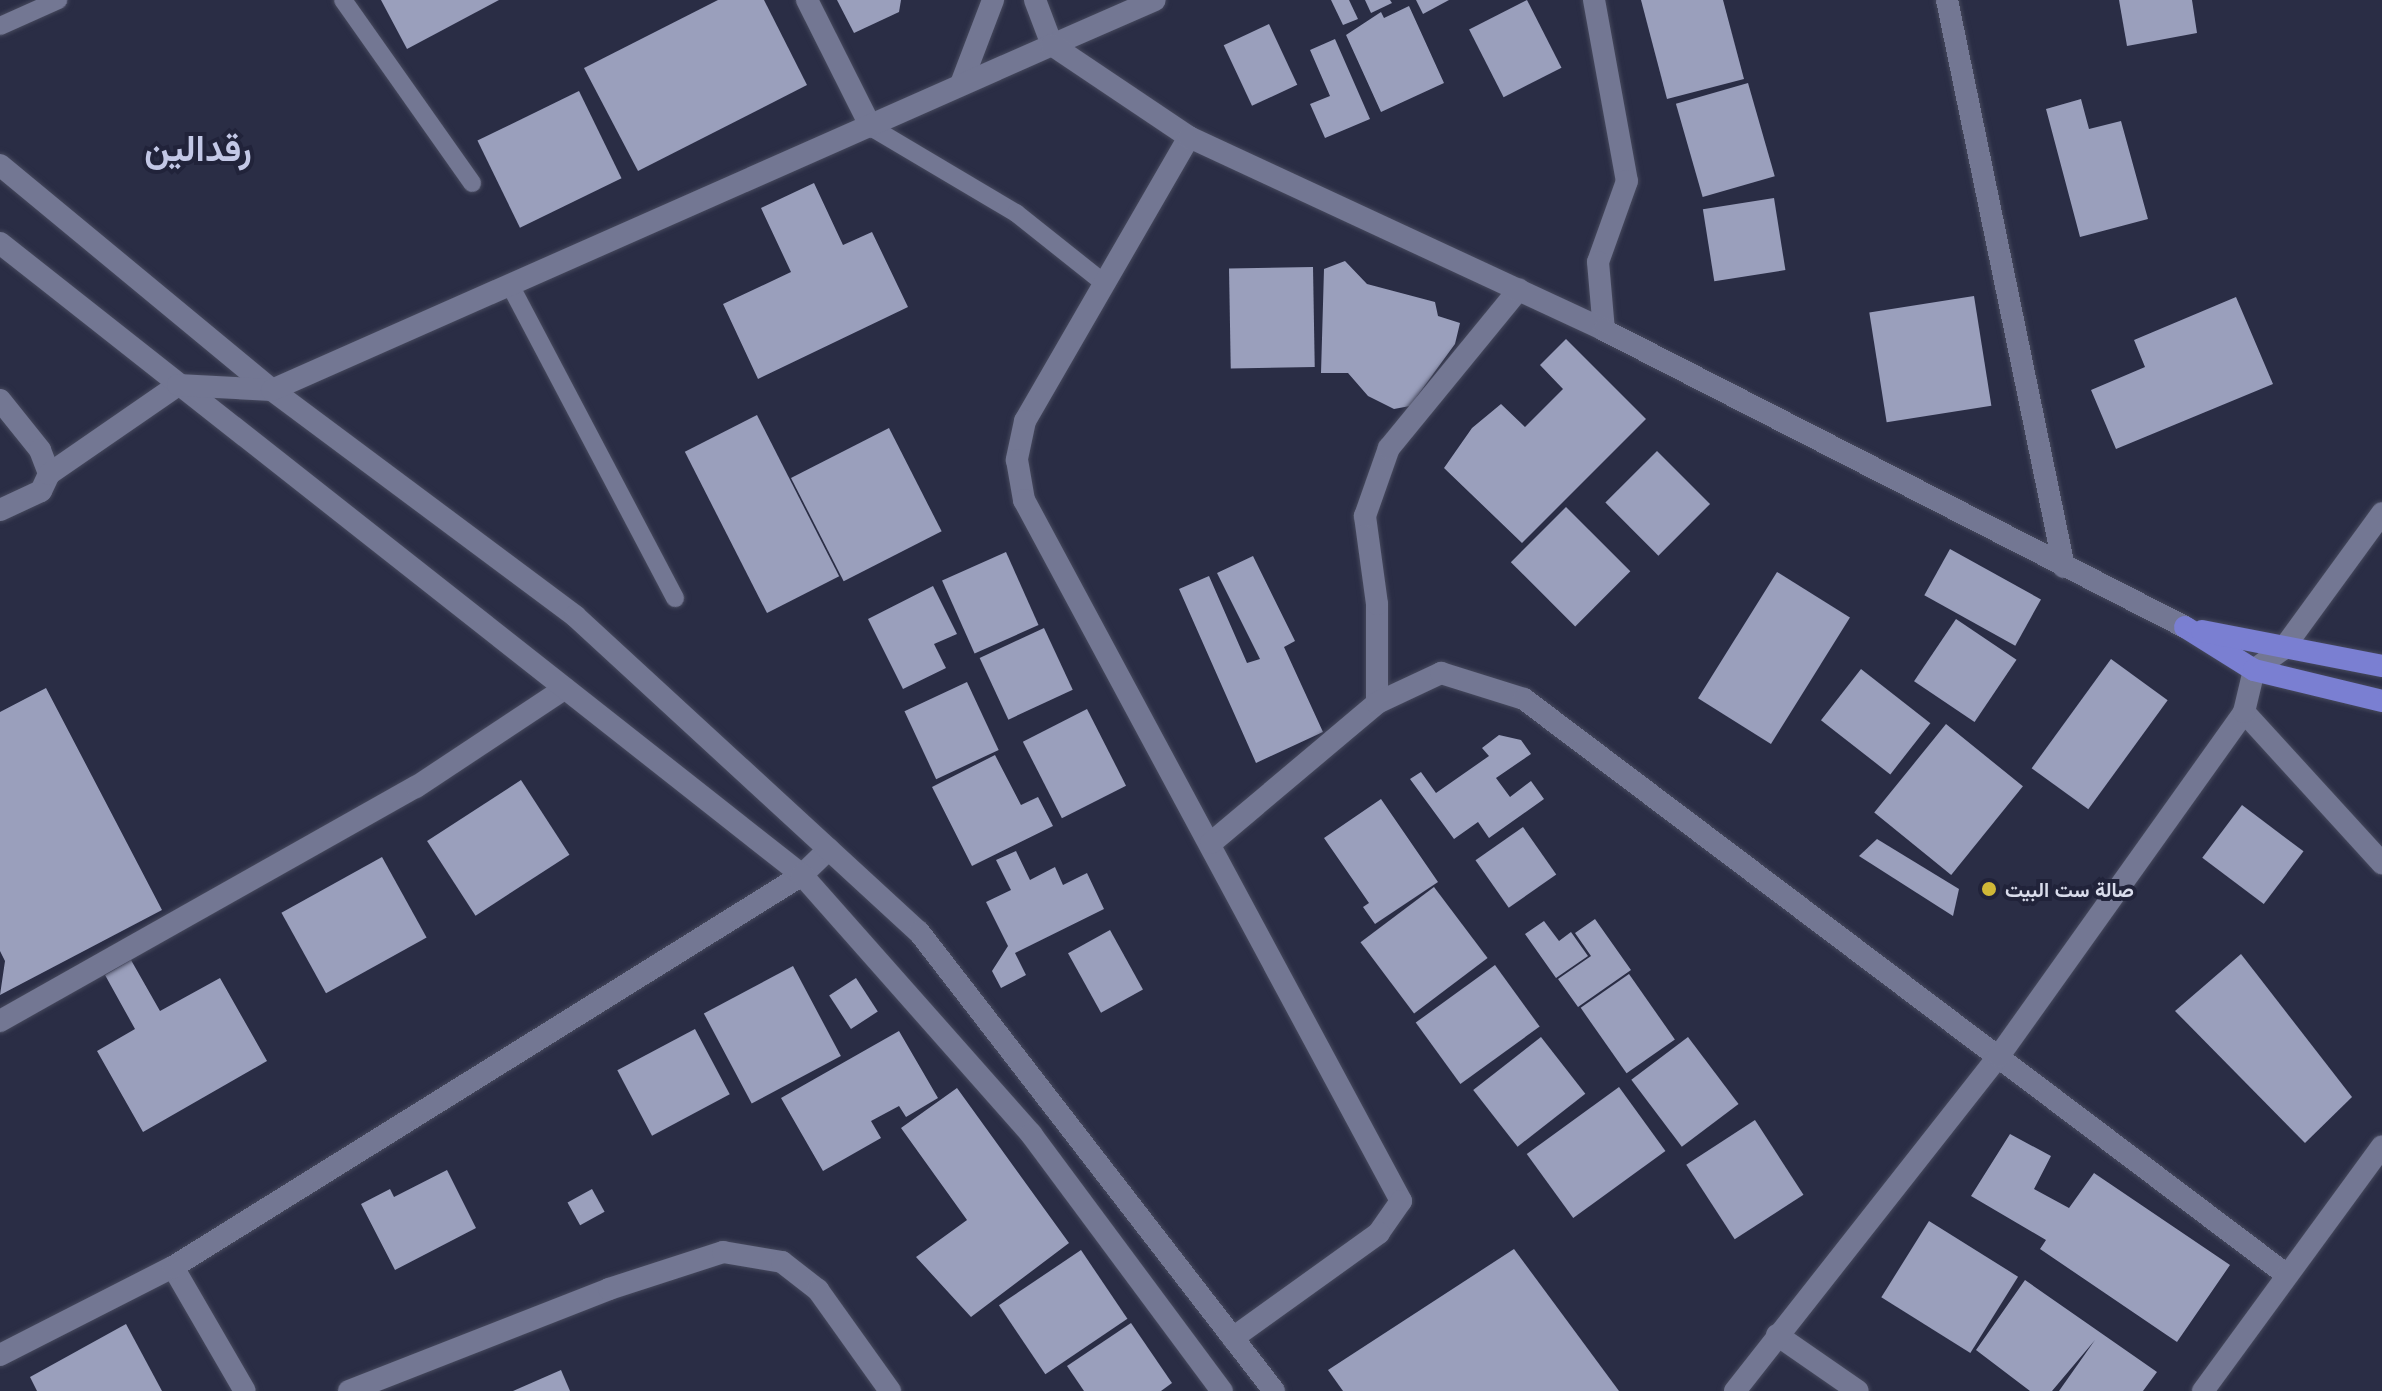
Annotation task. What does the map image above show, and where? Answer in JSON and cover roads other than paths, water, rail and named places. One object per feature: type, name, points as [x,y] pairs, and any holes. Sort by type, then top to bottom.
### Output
[{"type":"main road","points":[[2185,627],[2283,649],[2382,666]]},
{"type":"main road","points":[[2185,627],[2254,670],[2382,701]]},
{"type":"street","points":[[807,0],[871,127]]},
{"type":"street","points":[[961,84],[993,0]]},
{"type":"street","points":[[1035,0],[1052,45],[1189,137],[1604,330],[2185,627]]},
{"type":"street","points":[[0,510],[41,491],[49,474],[178,385],[272,390],[1155,0]]},
{"type":"street","points":[[1594,0],[1627,181],[1598,262],[1604,330]]},
{"type":"street","points":[[1947,0],[2064,567]]},
{"type":"street","points":[[1189,137],[1025,421],[1017,460],[1024,500],[1401,1201],[1379,1233],[1233,1338]]},
{"type":"street","points":[[0,165],[272,390],[575,616],[919,932],[1274,1391]]},
{"type":"street","points":[[0,243],[802,875],[1031,1134],[1222,1391]]},
{"type":"street","points":[[1377,703],[1377,604],[1365,516],[1389,448],[1519,289]]},
{"type":"street","points":[[0,400],[40,450],[49,474]]},
{"type":"street","points":[[1735,1391],[1999,1056],[2244,712],[2254,670],[2283,649],[2382,513]]},
{"type":"street","points":[[1211,843],[1377,703],[1441,673],[1524,699],[2287,1275]]},
{"type":"street","points":[[0,1021],[416,787],[564,689]]},
{"type":"street","points":[[2244,712],[2382,863]]},
{"type":"street","points":[[0,1355],[173,1267],[802,875],[829,849]]},
{"type":"street","points":[[2203,1391],[2382,1146]]},
{"type":"street","points":[[349,1391],[723,1252],[782,1262],[818,1290],[890,1391]]},
{"type":"street","points":[[173,1267],[245,1391]]},
{"type":"street","points":[[1777,1335],[1858,1391]]},
{"type":"lane","points":[[0,26],[58,0]]},
{"type":"lane","points":[[343,0],[472,183]]},
{"type":"lane","points":[[871,127],[1016,213],[1104,283]]},
{"type":"lane","points":[[510,285],[675,598]]},
{"type":"place","name":"صالة ست البيت","points":[[1989,889]]},
{"type":"district","name":"رقدالين","points":[[198,148]]}]
